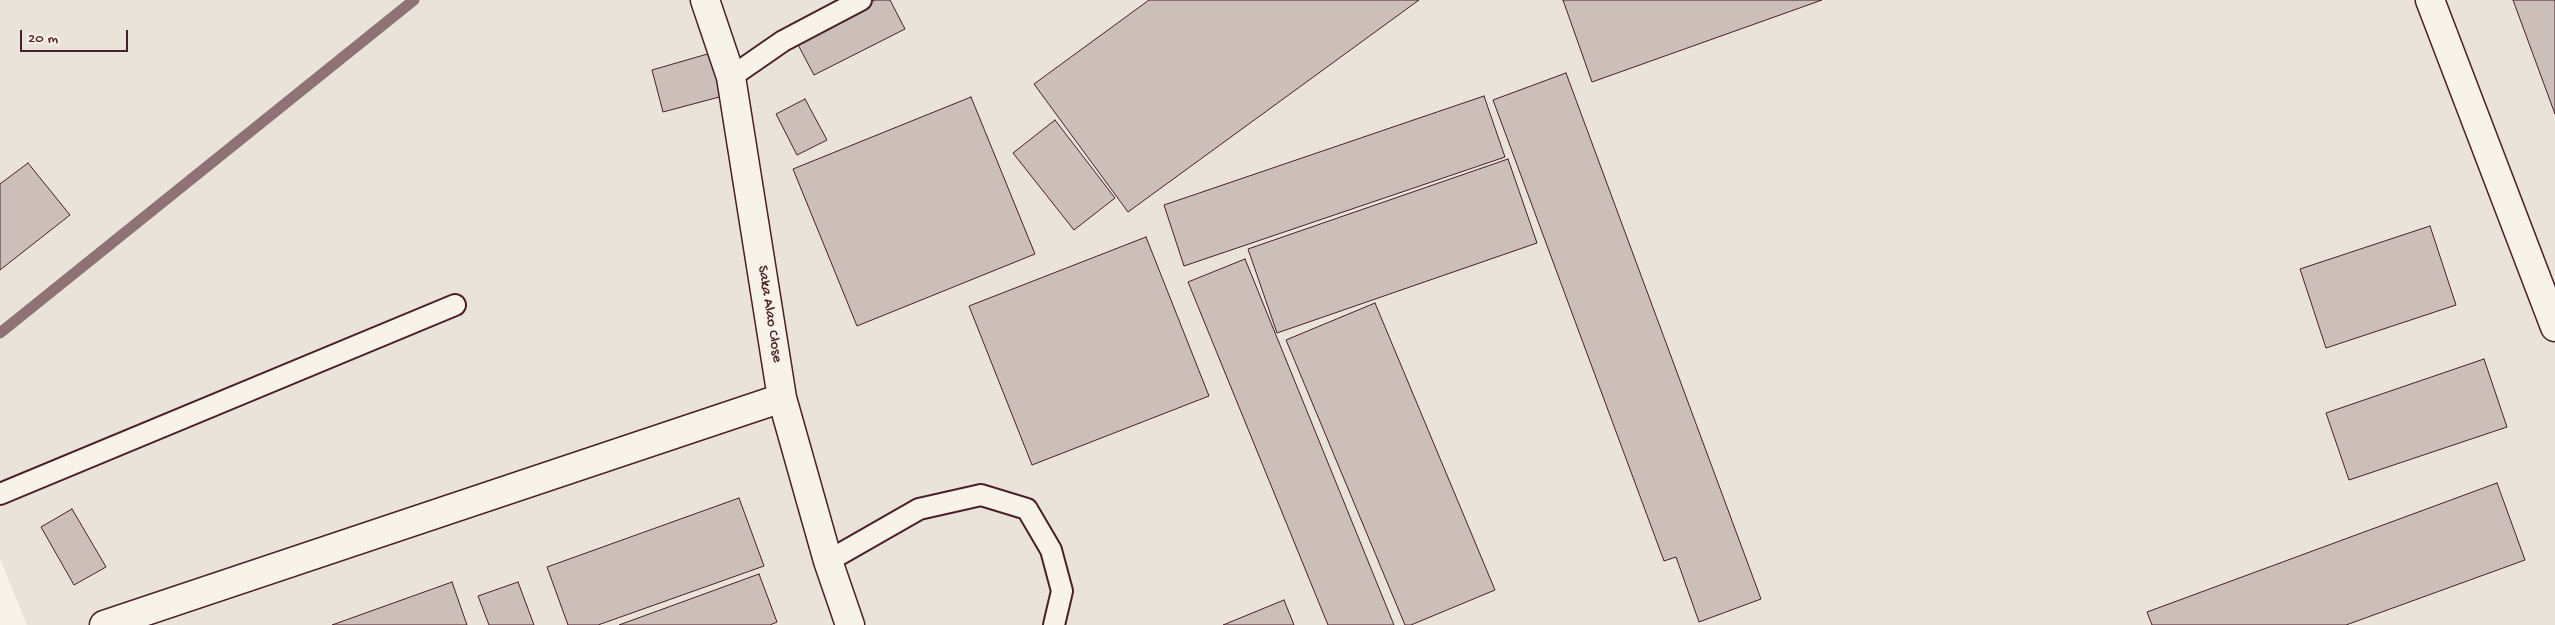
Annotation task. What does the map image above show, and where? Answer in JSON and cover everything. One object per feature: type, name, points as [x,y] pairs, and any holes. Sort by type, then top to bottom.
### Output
[{"type":"street","name":"Saka Alao Close","points":[[706,0],[731,77],[782,398],[828,561],[850,625]]},
{"type":"street","points":[[2430,0],[2555,327]]},
{"type":"street","points":[[104,625],[782,398]]},
{"type":"lane","points":[[731,77],[783,41],[861,0]]},
{"type":"lane","points":[[0,494],[455,305]]},
{"type":"lane","points":[[828,561],[919,509],[981,495],[1027,509],[1051,550],[1062,592],[1054,625]]},
{"type":"shaded area","points":[[0,0],[2555,0],[2555,625],[27,625],[0,559]]},
{"type":"building","points":[[875,0],[890,0],[905,29],[814,75],[796,41]]},
{"type":"building","points":[[1149,0],[1419,0],[1128,212],[1034,84]]},
{"type":"building","points":[[1563,0],[1822,0],[1592,82]]},
{"type":"building","points":[[2513,0],[2555,0],[2555,114]]},
{"type":"building","points":[[711,53],[723,96],[663,112],[652,70]]},
{"type":"building","points":[[1566,73],[1761,599],[1699,622],[1676,557],[1664,561],[1493,100]]},
{"type":"building","points":[[1484,96],[1505,157],[1184,266],[1164,205]]},
{"type":"building","points":[[971,97],[1035,254],[857,326],[793,169]]},
{"type":"building","points":[[805,99],[827,140],[797,155],[776,114]]},
{"type":"building","points":[[1055,120],[1115,198],[1074,230],[1013,153]]},
{"type":"building","points":[[1508,159],[1537,243],[1277,333],[1248,249]]},
{"type":"building","points":[[28,163],[70,215],[0,270],[0,184]]},
{"type":"building","points":[[2430,226],[2456,305],[2326,348],[2300,269]]},
{"type":"building","points":[[1146,237],[1209,396],[1032,465],[969,306]]},
{"type":"building","points":[[1245,259],[1394,625],[1328,625],[1188,282]]},
{"type":"building","points":[[1375,303],[1495,590],[1411,625],[1405,625],[1286,340]]},
{"type":"building","points":[[2484,359],[2507,427],[2349,480],[2326,413]]},
{"type":"building","points":[[2497,483],[2525,560],[2346,625],[2152,625],[2147,612]]},
{"type":"building","points":[[739,498],[764,566],[598,625],[568,625],[547,567]]},
{"type":"building","points":[[72,509],[106,567],[74,585],[41,527]]},
{"type":"building","points":[[759,574],[777,622],[770,625],[619,625]]},
{"type":"building","points":[[452,582],[467,625],[332,625]]},
{"type":"building","points":[[518,582],[534,625],[489,625],[478,596]]},
{"type":"building","points":[[1284,600],[1294,625],[1223,625]]},
{"type":"waterway","points":[[0,333],[414,0]]}]
